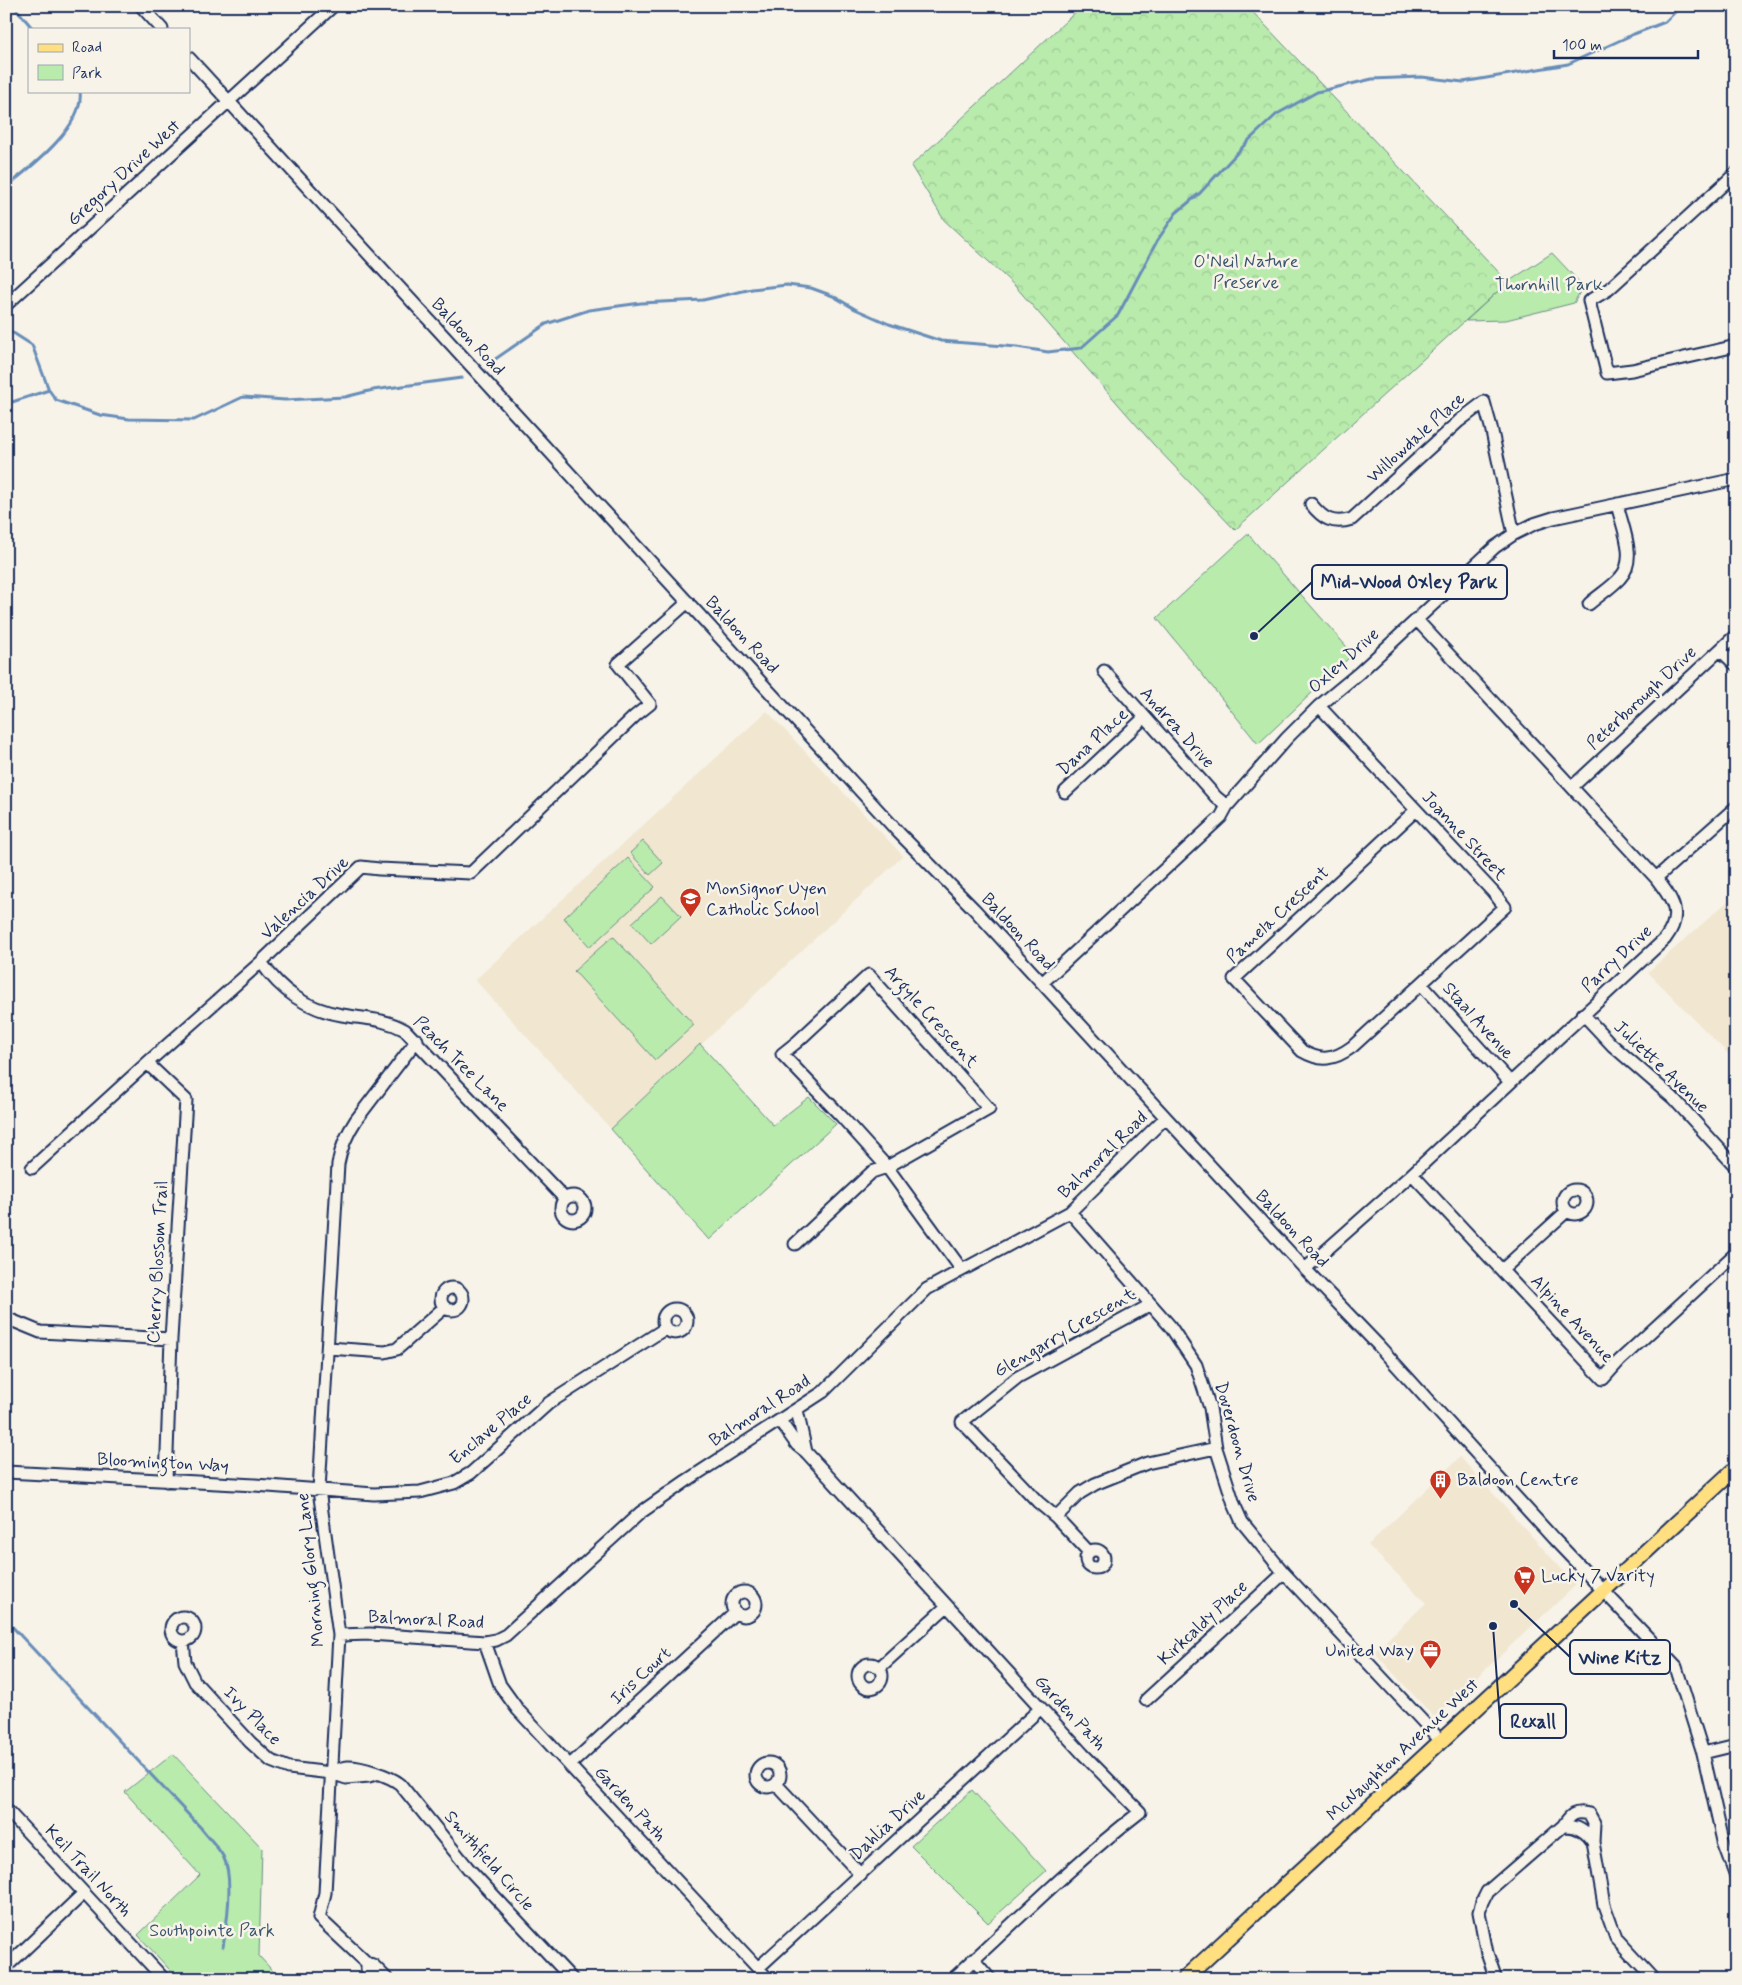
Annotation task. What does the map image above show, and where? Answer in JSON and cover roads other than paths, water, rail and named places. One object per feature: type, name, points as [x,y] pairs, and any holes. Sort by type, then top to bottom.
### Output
[{"type":"main road","name":"McNaughton Avenue West","points":[[1184,1979],[1602,1590],[1736,1468]]},
{"type":"street","points":[[141,6],[161,28]]},
{"type":"street","name":"Gregory Drive West","points":[[6,305],[332,6]]},
{"type":"street","name":"Baldoon Road","points":[[190,59],[899,833],[974,910],[1305,1270],[1384,1352],[1602,1590],[1676,1667],[1703,1753],[1723,1841],[1736,1876]]},
{"type":"street","points":[[1736,173],[1609,289],[1589,301],[1607,373],[1632,370],[1736,346]]},
{"type":"street","name":"Willowdale Place","points":[[1311,504],[1327,520],[1336,522],[1352,519],[1459,421],[1484,402],[1492,427],[1514,534]]},
{"type":"street","name":"Oxley Drive","points":[[1042,983],[1221,817],[1227,806],[1287,738],[1320,706],[1359,673],[1495,547],[1514,534],[1534,524],[1554,518],[1736,479]]},
{"type":"street","points":[[1590,604],[1620,578],[1626,570],[1629,559],[1617,504]]},
{"type":"street","name":"Valencia Drive","points":[[32,1168],[146,1062],[261,962],[361,867],[471,873],[650,704],[618,664],[688,602]]},
{"type":"street","name":"Parry Drive","points":[[1305,1270],[1412,1174],[1642,960],[1670,932],[1675,916],[1670,896],[1656,878],[1416,620]]},
{"type":"street","name":"Peterborough Drive","points":[[1572,786],[1736,636]]},
{"type":"street","points":[[1720,650],[1736,666]]},
{"type":"street","name":"Andrea Drive","points":[[1104,671],[1144,718],[1216,797],[1227,806]]},
{"type":"street","name":"Joanne Street","points":[[1320,706],[1505,907],[1421,984]]},
{"type":"street","name":"Dana Place","points":[[1065,792],[1144,718]]},
{"type":"street","points":[[1656,878],[1736,807]]},
{"type":"street","name":"Pamela Crescent","points":[[1416,810],[1234,979],[1302,1051],[1313,1058],[1329,1058],[1341,1055],[1421,984]]},
{"type":"street","name":"Peach Tree Lane","points":[[261,962],[273,979],[300,1002],[321,1011],[390,1022],[405,1030],[565,1199]]},
{"type":"street","name":"Argyle Crescent","points":[[887,1167],[989,1109],[869,975],[782,1054],[887,1167],[962,1270]]},
{"type":"street","name":"Staal Avenue","points":[[1421,984],[1510,1082]]},
{"type":"street","name":"Juliette Avenue","points":[[1583,1014],[1612,1045],[1673,1098],[1736,1167]]},
{"type":"street","name":"Morning Glory Lane","points":[[372,1979],[366,1963],[320,1918],[325,1893],[340,1635],[319,1490],[338,1164],[341,1147],[347,1133],[356,1120],[416,1040]]},
{"type":"street","name":"Cherry Blossom Trail","points":[[146,1062],[186,1100],[171,1339],[166,1481]]},
{"type":"street","name":"Balmoral Road","points":[[340,1635],[370,1634],[485,1642],[496,1640],[506,1635],[640,1513],[823,1392],[927,1289],[1070,1212],[1165,1118]]},
{"type":"street","points":[[795,1244],[872,1172],[887,1167]]},
{"type":"street","name":"Alpine Avenue","points":[[1412,1174],[1602,1379],[1619,1360],[1736,1253]]},
{"type":"street","name":"Doverdoon Drive","points":[[1070,1212],[1170,1326],[1196,1365],[1210,1408],[1216,1448],[1234,1504],[1242,1522],[1284,1573],[1440,1741]]},
{"type":"street","points":[[1502,1270],[1567,1212]]},
{"type":"street","name":"Glengarry Crescent","points":[[1088,1552],[962,1422],[1018,1377],[1150,1305]]},
{"type":"street","points":[[328,1348],[392,1351],[402,1346],[445,1307]]},
{"type":"street","points":[[6,1318],[40,1332],[171,1339]]},
{"type":"street","name":"Enclave Place","points":[[319,1490],[398,1494],[420,1492],[454,1483],[471,1473],[554,1399],[666,1328]]},
{"type":"street","points":[[797,1410],[806,1452]]},
{"type":"street","name":"Garden Path","points":[[780,1421],[797,1445],[806,1452],[1083,1754],[1140,1812],[1108,1837],[953,1979]]},
{"type":"street","points":[[1056,1517],[1080,1493],[1104,1480],[1147,1463],[1216,1448]]},
{"type":"street","name":"Bloomington Way","points":[[6,1472],[319,1490]]},
{"type":"street","name":"Kirkcaldy Place","points":[[1146,1700],[1284,1573]]},
{"type":"street","points":[[879,1668],[947,1606]]},
{"type":"street","name":"Iris Court","points":[[570,1765],[736,1612]]},
{"type":"street","name":"Ivy Place","points":[[183,1641],[185,1662],[196,1682],[265,1756],[271,1761],[289,1768],[331,1773]]},
{"type":"street","name":"Garden Path","points":[[485,1642],[495,1674],[507,1696],[768,1979]]},
{"type":"street","name":"Dahlia Drive","points":[[758,1968],[1041,1708]]},
{"type":"street","points":[[1703,1753],[1736,1745]]},
{"type":"street","name":"Smithfield Circle","points":[[331,1773],[346,1767],[368,1769],[376,1774],[388,1776],[400,1784],[468,1868],[572,1979]]},
{"type":"street","points":[[776,1784],[861,1875]]},
{"type":"street","name":"Keil Trail North","points":[[6,1809],[164,1979]]},
{"type":"street","points":[[1496,1979],[1479,1912],[1482,1902],[1487,1892],[1563,1826],[1572,1814],[1578,1812],[1589,1814],[1594,1823],[1593,1842],[1604,1905],[1616,1938],[1654,1979]]},
{"type":"street","points":[[1563,1826],[1574,1826],[1586,1832],[1593,1842]]},
{"type":"street","points":[[6,1967],[84,1893]]},
{"type":"street","points":[[973,1959],[990,1979]]},
{"type":"street","points":[[366,1963],[373,1965],[387,1979]]},
{"type":"street","points":[[963,1970],[972,1979]]},
{"type":"waterway","points":[[14,6],[32,28]]},
{"type":"waterway","points":[[491,362],[546,324],[589,310],[641,303],[703,300],[752,289],[787,285],[811,288],[833,296],[855,309],[889,324],[941,341],[1017,347],[1048,352],[1081,348],[1118,315],[1157,241],[1176,213],[1200,193],[1250,139],[1277,114],[1317,92],[1372,79],[1422,77],[1463,82],[1568,64],[1665,22],[1681,6]]},
{"type":"waterway","points":[[6,187],[42,157],[65,131],[74,118],[79,104],[80,92]]},
{"type":"waterway","points":[[7,329],[32,345],[49,390],[56,400],[100,415],[129,419],[194,420],[243,397],[285,400],[345,397],[373,390],[462,378]]},
{"type":"waterway","points":[[6,404],[49,390]]},
{"type":"waterway","points":[[6,1620],[201,1828],[221,1852],[226,1865],[229,1888],[228,1914],[223,1947]]},
{"type":"place","name":"Mid-Wood Oxley Park","points":[[1254,636]]},
{"type":"place","name":"Monsignor Uyen Catholic School","points":[[690,918]]},
{"type":"place","name":"Baldoon Centre","points":[[1441,1499]]},
{"type":"place","name":"Lucky 7 Varity","points":[[1525,1595]]},
{"type":"place","name":"Wine Kitz","points":[[1514,1604]]},
{"type":"place","name":"Rexall","points":[[1493,1626]]},
{"type":"place","name":"United Way","points":[[1430,1670]]},
{"type":"park label","name":"O'Neil Nature Preserve","points":[[1246,272]]},
{"type":"park label","name":"Thornhill Park","points":[[1549,285]]},
{"type":"park label","name":"Southpointe Park","points":[[212,1931]]}]
